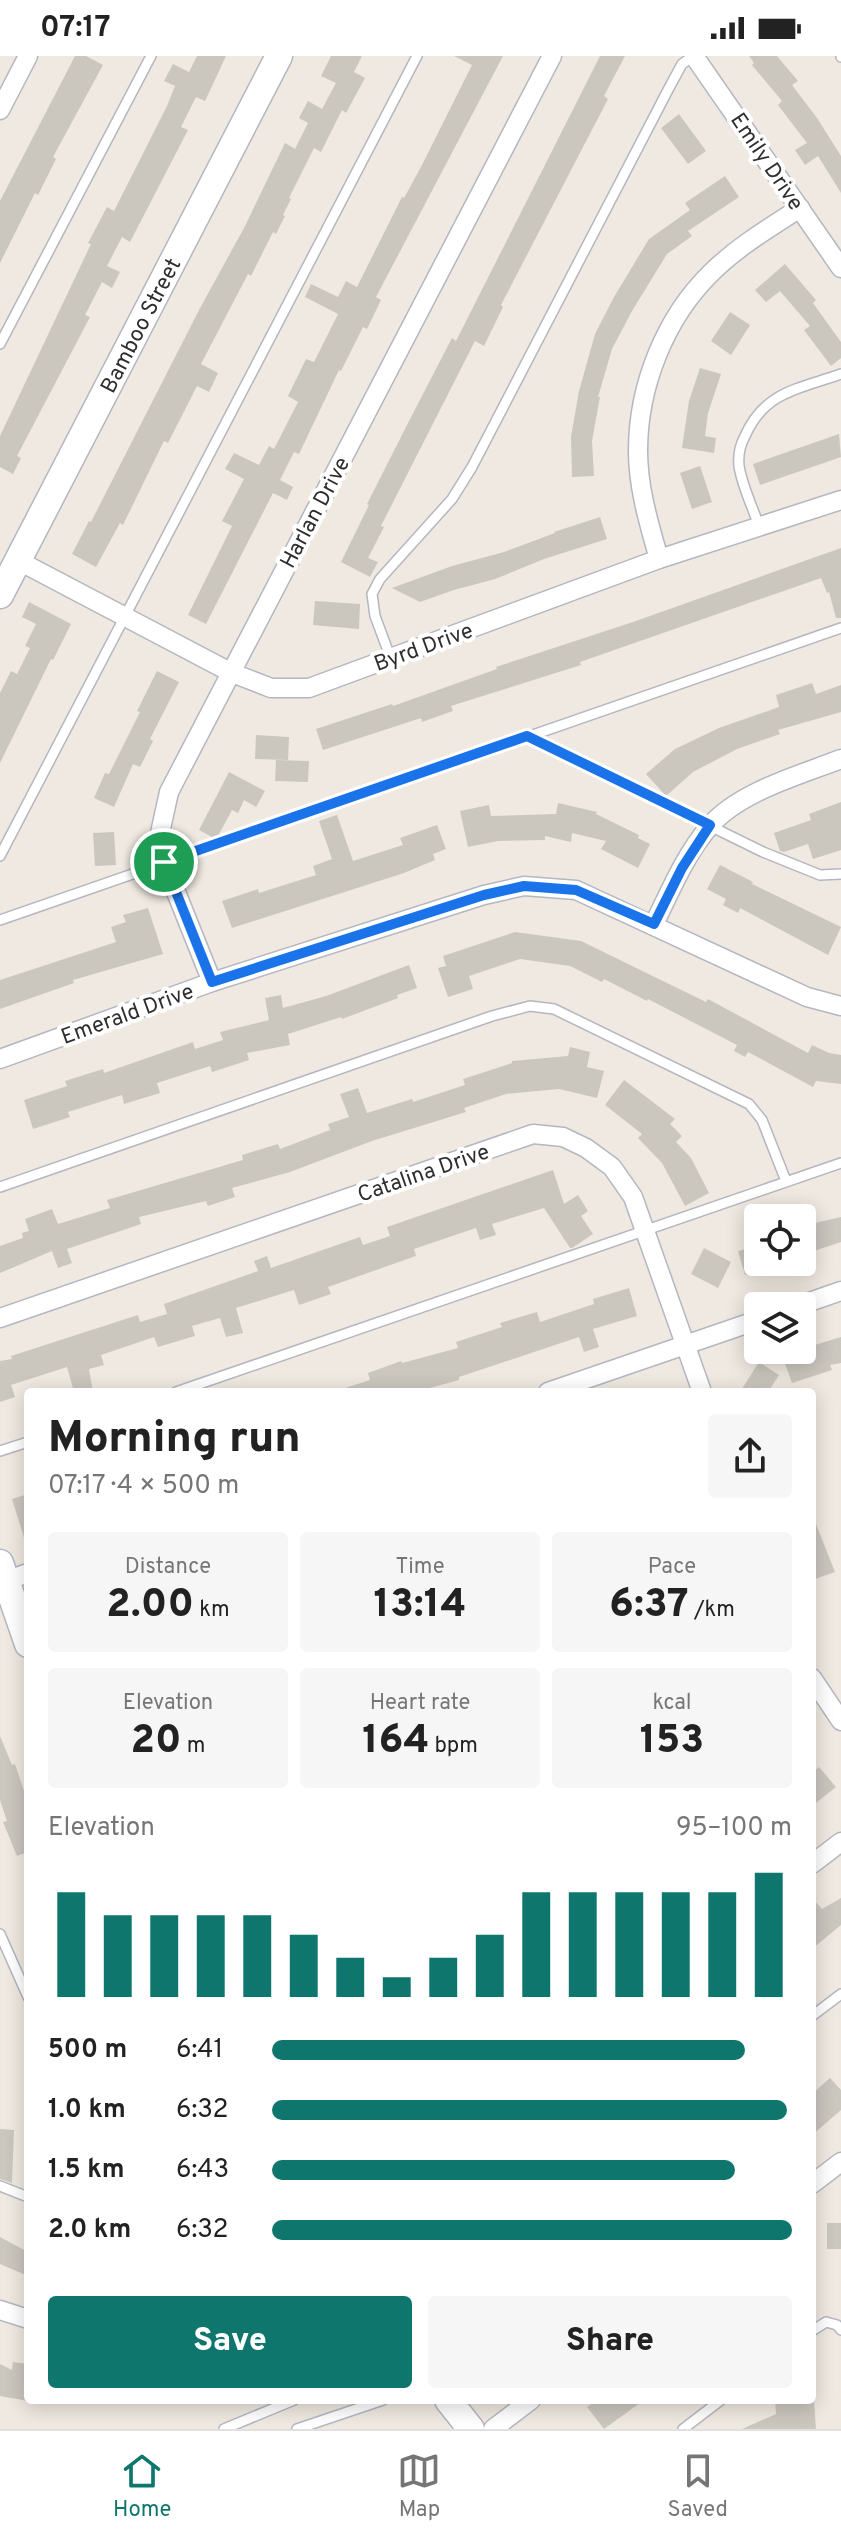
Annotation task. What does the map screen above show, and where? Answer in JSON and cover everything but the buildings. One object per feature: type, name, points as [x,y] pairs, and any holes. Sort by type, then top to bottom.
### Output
[{"type":"street","points":[[0,110],[28,56]]},
{"type":"street","name":"Bamboo Street","points":[[0,595],[279,56]]},
{"type":"street","name":"Harlan Drive","points":[[212,982],[164,862],[160,833],[169,792],[552,56]]},
{"type":"street","name":"Emily Drive","points":[[693,56],[841,268]]},
{"type":"street","points":[[659,559],[644,507],[638,451],[641,413],[649,376],[667,332],[688,298],[712,272],[754,237],[800,208]]},
{"type":"street","name":"Byrd Drive","points":[[19,561],[230,672],[271,688],[309,688],[659,559],[841,500]]},
{"type":"street","points":[[654,924],[682,868],[710,825],[749,795],[841,759]]},
{"type":"street","name":"Emerald Drive","points":[[0,1059],[212,982],[484,895],[524,886],[576,890],[807,997],[841,1006]]},
{"type":"street","name":"Catalina Drive","points":[[0,1318],[533,1134],[563,1137],[586,1148],[612,1167],[633,1197],[701,1388]]},
{"type":"street","points":[[816,1300],[841,1291]]},
{"type":"street","points":[[560,1388],[744,1325]]},
{"type":"street","points":[[9,1575],[24,1629]]},
{"type":"street","points":[[816,1684],[841,1721]]},
{"type":"street","points":[[816,1861],[841,1842]]},
{"type":"street","points":[[816,2181],[841,2162]]},
{"type":"street","points":[[0,2310],[24,2318]]},
{"type":"street","points":[[451,2404],[471,2429]]},
{"type":"street","points":[[493,2429],[526,2404]]},
{"type":"lane","points":[[0,344],[151,56]]},
{"type":"lane","points":[[0,856],[417,56]]},
{"type":"lane","points":[[391,659],[375,616],[372,594],[380,579],[452,499],[472,467],[669,88],[682,64],[693,56]]},
{"type":"lane","points":[[759,526],[739,467],[740,446],[750,425],[765,405],[780,395],[841,374]]},
{"type":"lane","points":[[0,920],[841,628]]},
{"type":"lane","points":[[527,736],[763,852],[820,875],[841,874]]},
{"type":"lane","points":[[0,1187],[492,1016],[530,1006],[554,1009],[749,1104],[762,1120],[786,1181]]},
{"type":"lane","points":[[188,1388],[841,1163]]},
{"type":"lane","points":[[0,1451],[24,1443]]},
{"type":"lane","points":[[0,1934],[24,1988]]},
{"type":"lane","points":[[816,2013],[841,1994]]},
{"type":"lane","points":[[0,2186],[24,2195]]},
{"type":"lane","points":[[816,2328],[826,2322],[837,2325],[841,2330]]},
{"type":"lane","points":[[224,2429],[284,2404]]},
{"type":"lane","points":[[297,2429],[371,2404]]},
{"type":"lane","points":[[683,2429],[716,2404]]},
{"type":"route","points":[[527,736],[710,825],[682,868],[654,924],[576,890],[524,886],[484,895],[212,982],[164,862],[527,736]]}]
